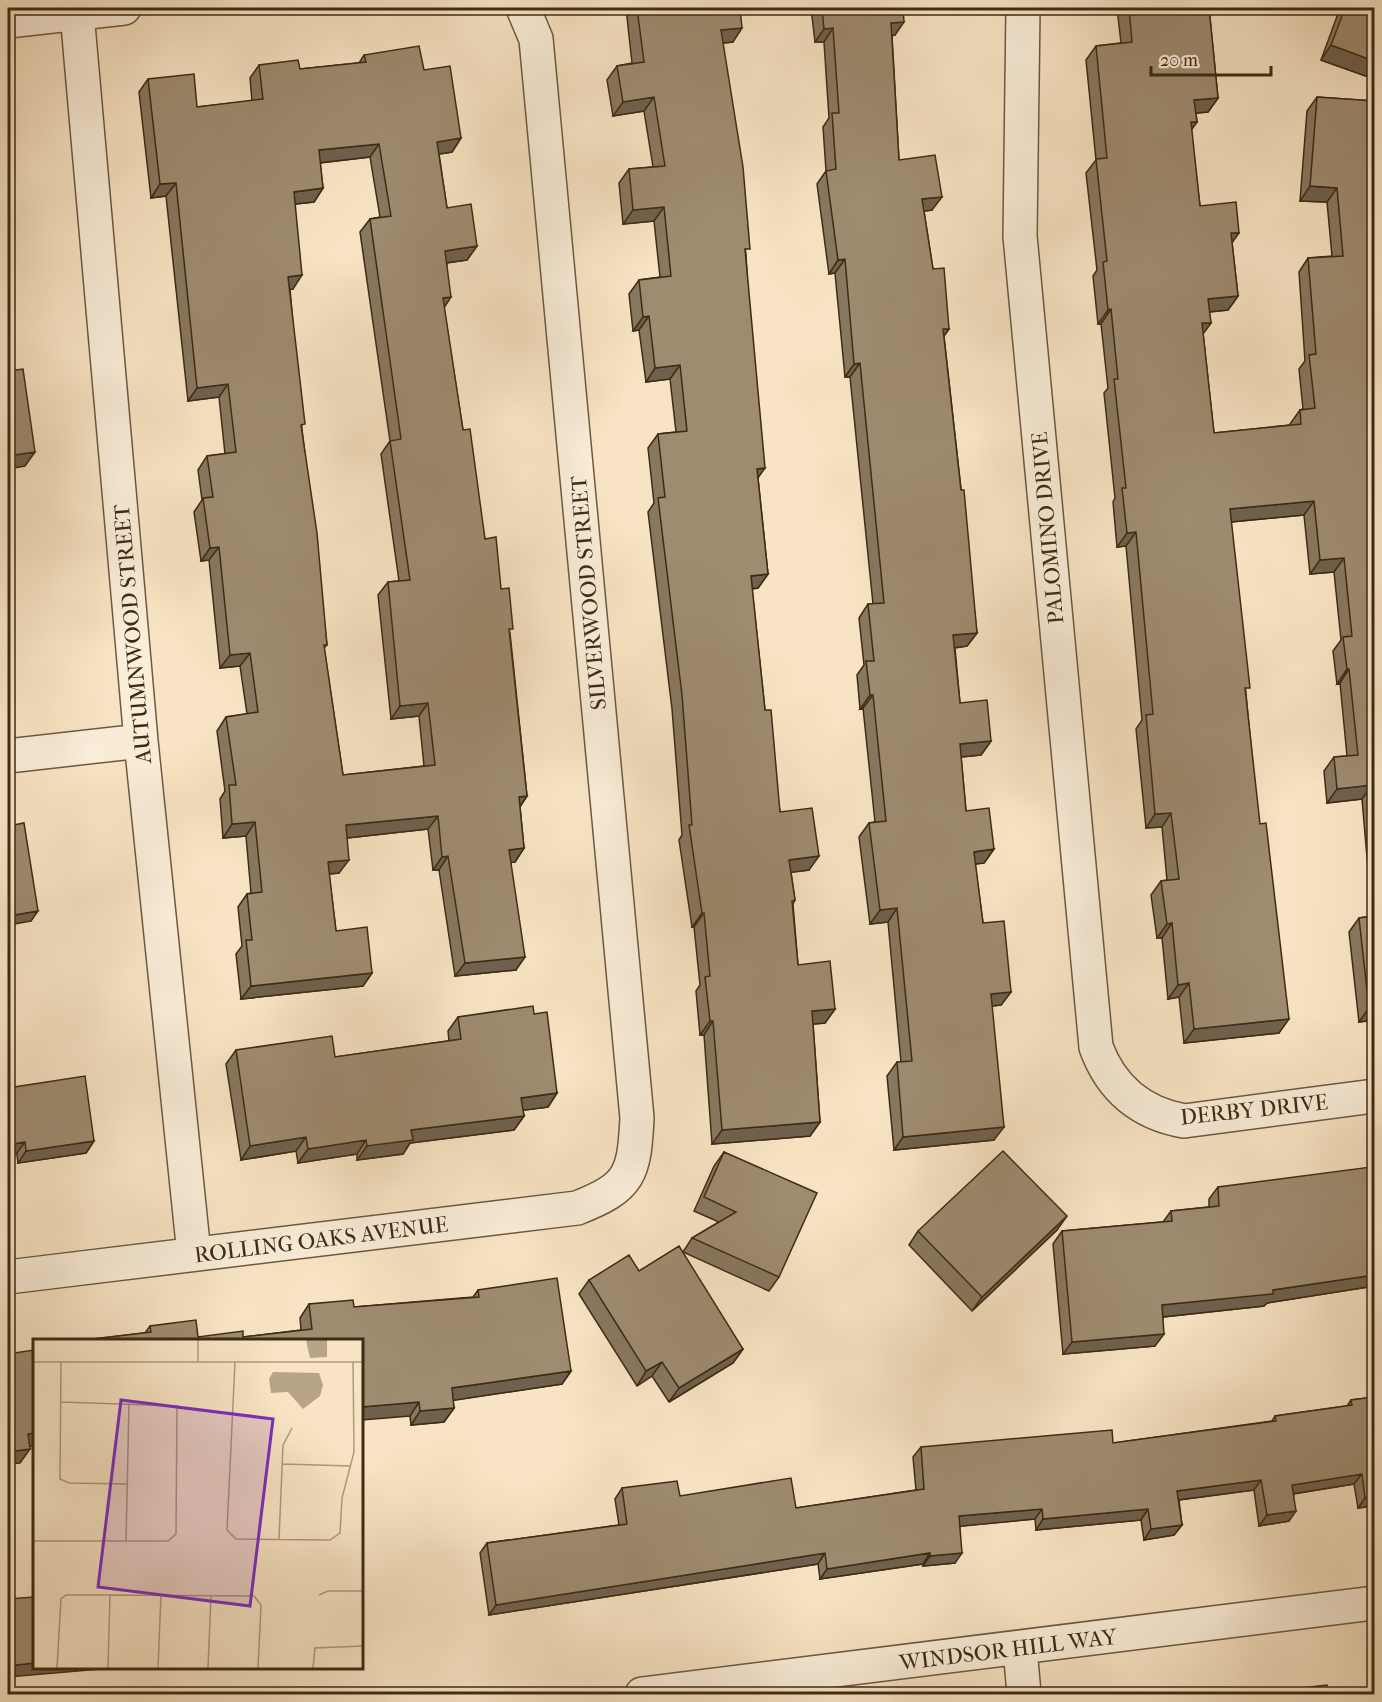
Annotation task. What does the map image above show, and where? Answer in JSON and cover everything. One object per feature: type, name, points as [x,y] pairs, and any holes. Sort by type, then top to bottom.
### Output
[{"type":"street","points":[[8,21],[124,8]]},
{"type":"street","name":"SILVERWOOD STREET","points":[[523,8],[536,39],[637,1118],[633,1158],[626,1180]]},
{"type":"street","name":"PALOMINO DRIVE","points":[[1023,8],[1020,236],[1096,1047]]},
{"type":"street","name":"AUTUMNWOOD STREET","points":[[77,13],[141,741],[194,1254]]},
{"type":"street","points":[[8,756],[141,741]]},
{"type":"street","name":"DERBY DRIVE","points":[[1096,1047],[1114,1083],[1147,1110],[1165,1118],[1184,1120],[1374,1096]]},
{"type":"street","name":"ROLLING OAKS AVENUE","points":[[8,1277],[577,1208],[612,1192],[626,1180]]},
{"type":"street","name":"WINDSOR HILL WAY","points":[[642,1695],[1374,1603]]},
{"type":"street","points":[[1020,1648],[1024,1695]]},
{"type":"building","points":[[637,8],[740,8],[742,28],[721,30],[743,167],[750,249],[745,249],[765,468],[757,469],[768,574],[751,576],[765,710],[771,710],[780,812],[812,808],[819,856],[789,860],[795,900],[792,901],[798,965],[830,961],[835,1009],[812,1011],[820,1122],[722,1130],[713,1021],[710,1021],[705,977],[710,976],[704,913],[702,913],[689,825],[692,825],[682,695],[658,498],[665,497],[658,434],[687,431],[680,365],[655,368],[649,316],[643,317],[639,280],[671,276],[664,207],[633,210],[629,169],[665,166],[654,97],[623,102],[617,66],[644,62]]},
{"type":"building","points":[[822,8],[903,8],[904,22],[891,23],[899,160],[935,155],[942,197],[922,199],[933,269],[944,268],[949,329],[943,329],[961,490],[964,490],[977,633],[953,635],[960,703],[987,700],[991,741],[960,744],[966,811],[989,808],[994,849],[974,852],[983,923],[1004,921],[1011,992],[991,994],[1004,1127],[903,1137],[897,1062],[912,1061],[897,908],[880,910],[869,823],[886,821],[873,695],[870,695],[866,661],[874,661],[868,604],[884,603],[860,363],[854,364],[845,259],[838,260],[826,171],[836,169],[832,113],[839,113],[833,28],[824,29]]},
{"type":"building","points":[[1129,8],[1209,8],[1218,98],[1194,100],[1197,122],[1191,122],[1200,206],[1236,202],[1239,233],[1231,233],[1238,296],[1208,299],[1211,323],[1202,323],[1214,433],[1301,424],[1300,410],[1315,408],[1309,355],[1316,354],[1308,258],[1343,256],[1337,188],[1310,186],[1317,97],[1374,101],[1374,818],[1372,785],[1337,789],[1334,757],[1358,755],[1349,669],[1347,669],[1343,637],[1352,636],[1344,558],[1320,560],[1314,501],[1230,509],[1250,688],[1245,688],[1260,824],[1266,823],[1289,1019],[1194,1029],[1189,983],[1178,985],[1172,923],[1167,924],[1161,881],[1179,879],[1171,813],[1155,814],[1146,715],[1153,714],[1136,532],[1127,533],[1122,488],[1126,488],[1114,379],[1118,379],[1111,309],[1108,310],[1103,262],[1107,261],[1096,159],[1107,158],[1096,46],[1132,42]]},
{"type":"building","points":[[1345,8],[1374,8],[1374,61],[1331,45]]},
{"type":"building","points":[[419,46],[424,70],[450,66],[461,138],[437,142],[447,208],[471,204],[477,246],[445,251],[451,297],[443,298],[463,430],[470,429],[485,539],[496,537],[501,589],[509,588],[513,629],[509,629],[527,796],[519,797],[524,848],[509,850],[525,957],[465,963],[448,856],[442,857],[438,816],[346,825],[349,860],[328,862],[336,931],[367,927],[372,973],[251,986],[246,940],[252,940],[247,894],[262,892],[255,822],[232,824],[229,785],[236,785],[226,717],[258,712],[250,653],[230,655],[219,547],[210,548],[203,498],[213,497],[207,456],[236,452],[228,384],[197,388],[176,183],[160,184],[148,79],[194,74],[197,107],[263,99],[259,65],[298,60],[300,69],[366,62],[364,55]],"holes":[[[379,144],[391,216],[370,219],[401,439],[390,441],[410,580],[388,582],[400,706],[428,703],[435,765],[343,775],[324,645],[327,645],[317,533],[301,425],[305,424],[288,277],[302,275],[294,192],[323,188],[319,150]]]},
{"type":"building","points":[[8,172],[12,201],[8,201]]},
{"type":"building","points":[[23,369],[35,452],[8,456],[8,371]]},
{"type":"building","points":[[24,823],[38,911],[8,916],[8,826]]},
{"type":"building","points":[[1374,916],[1374,1007],[1369,1008],[1359,918]]},
{"type":"building","points":[[533,1006],[534,1014],[547,1012],[557,1093],[521,1098],[524,1116],[411,1130],[413,1140],[367,1146],[366,1140],[308,1149],[306,1137],[250,1146],[236,1050],[332,1036],[335,1057],[461,1039],[458,1017]]},
{"type":"building","points":[[85,1076],[94,1141],[26,1151],[25,1142],[8,1145],[8,1088]]},
{"type":"building","points":[[1003,1151],[1067,1216],[982,1297],[918,1231]]},
{"type":"building","points":[[724,1152],[817,1193],[779,1277],[692,1238],[736,1212],[704,1197]]},
{"type":"building","points":[[1371,1167],[1374,1184],[1374,1275],[1273,1290],[1273,1294],[1162,1305],[1164,1334],[1072,1342],[1062,1231],[1172,1221],[1171,1211],[1219,1206],[1218,1187]]},
{"type":"building","points":[[679,1246],[743,1349],[679,1388],[662,1362],[646,1371],[589,1280],[629,1255],[639,1271]]},
{"type":"building","points":[[557,1278],[571,1371],[452,1388],[454,1408],[420,1411],[419,1402],[363,1407],[363,1339],[93,1339],[151,1332],[150,1326],[196,1320],[198,1337],[243,1331],[243,1337],[312,1329],[309,1304],[353,1300],[354,1307],[479,1297],[478,1290]]},
{"type":"building","points":[[33,1350],[33,1433],[28,1434],[30,1449],[8,1452],[8,1354]]},
{"type":"building","points":[[1374,1397],[1374,1496],[1365,1498],[1362,1474],[1292,1485],[1296,1511],[1267,1515],[1261,1480],[1177,1491],[1182,1525],[1151,1529],[1148,1509],[1043,1519],[1042,1509],[959,1516],[962,1553],[930,1556],[930,1553],[827,1569],[825,1553],[496,1605],[487,1543],[627,1524],[622,1488],[677,1481],[680,1496],[791,1478],[796,1508],[924,1489],[921,1447],[1112,1430],[1113,1443],[1276,1421],[1275,1416],[1352,1405],[1351,1400]]},
{"type":"building","points":[[33,1597],[33,1663],[8,1666],[8,1599]]},
{"type":"building","points":[[1327,1685],[1328,1695],[1284,1695],[1284,1690]]}]
